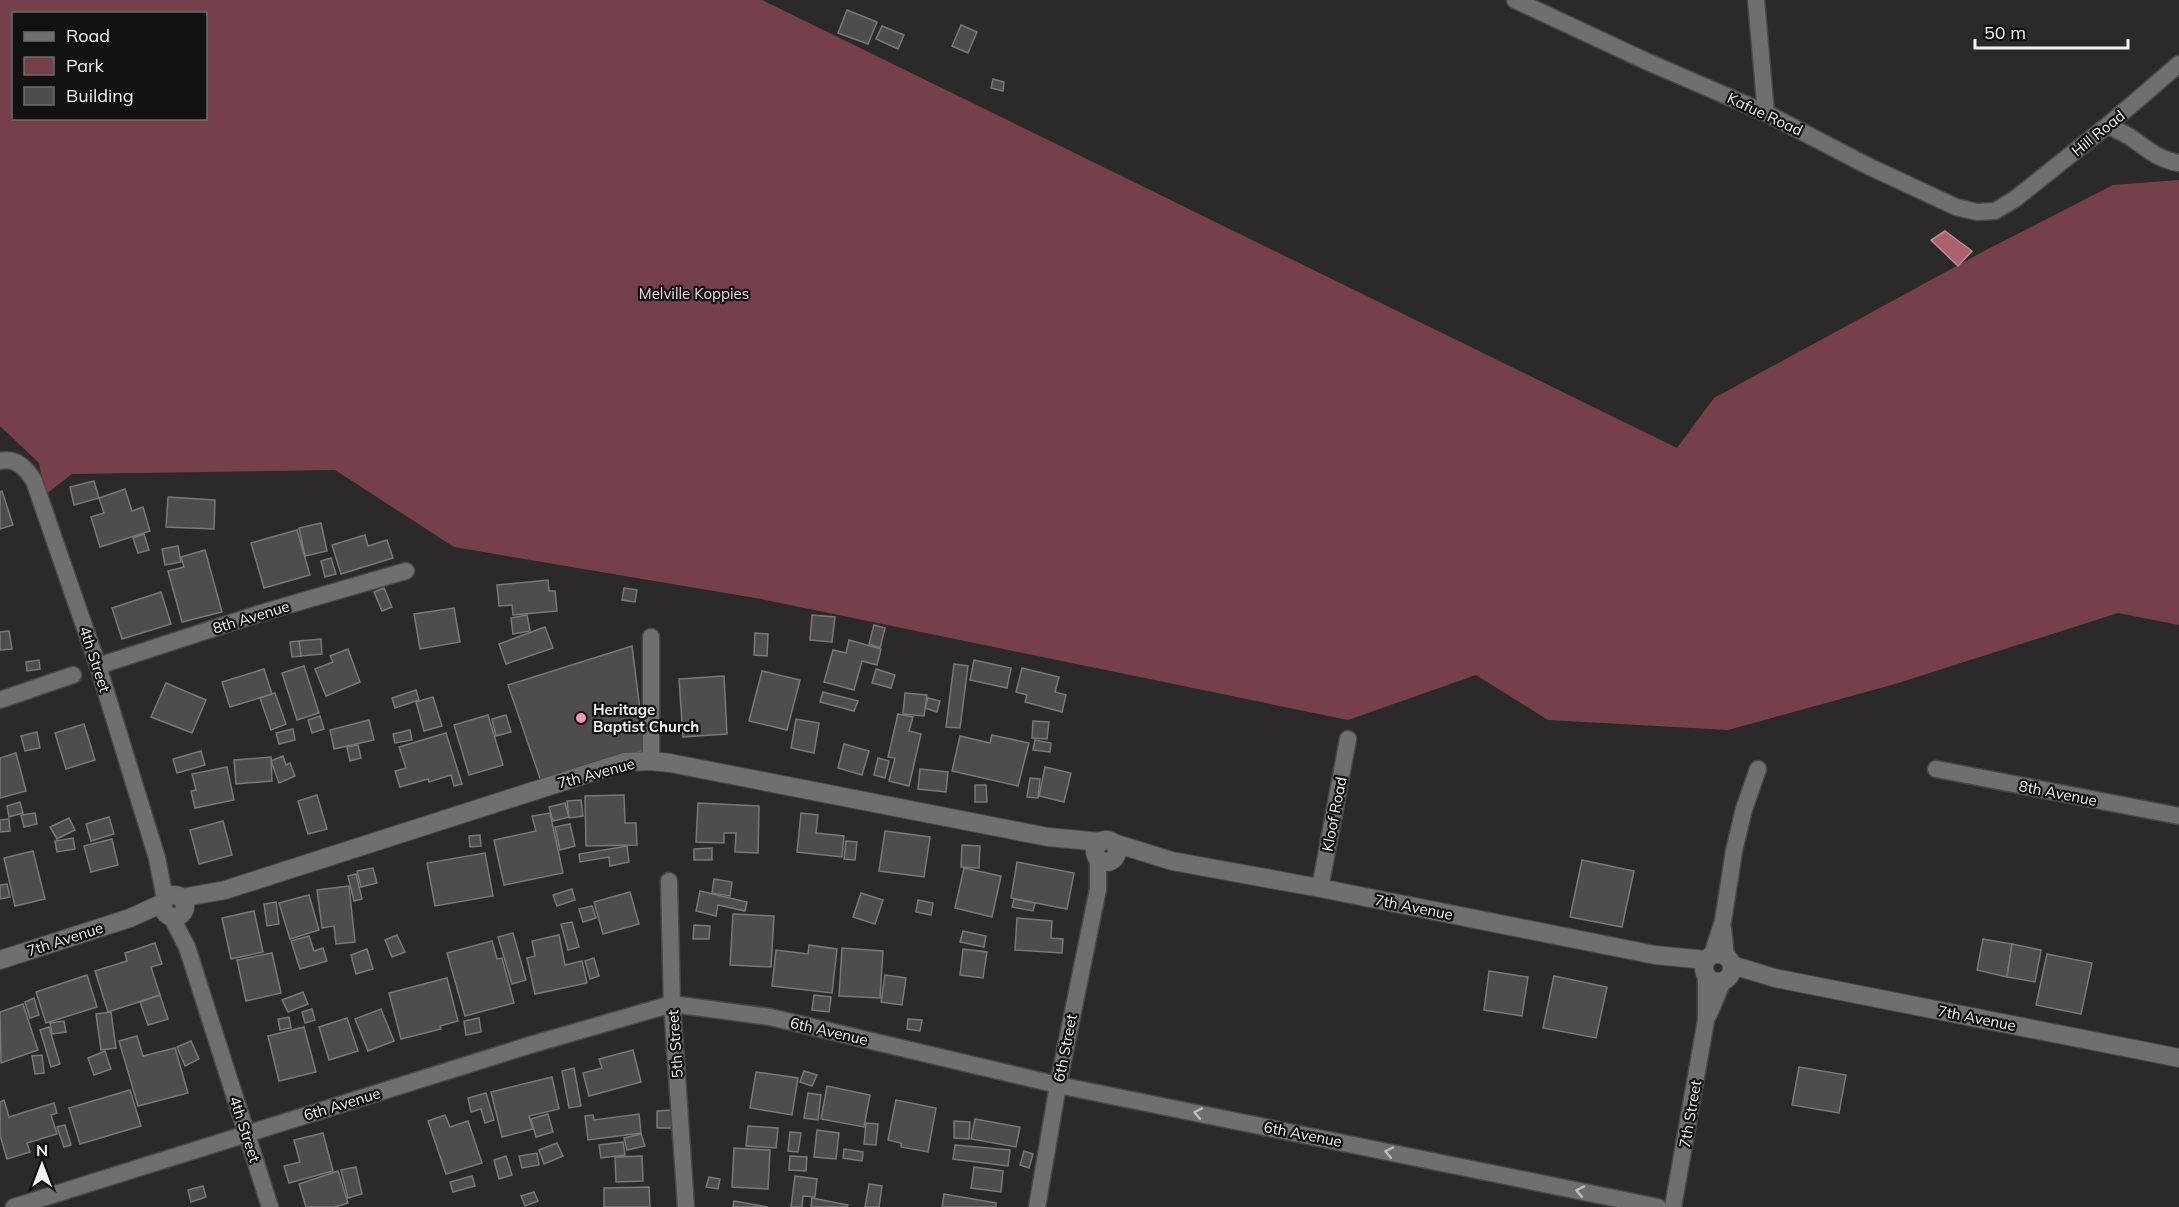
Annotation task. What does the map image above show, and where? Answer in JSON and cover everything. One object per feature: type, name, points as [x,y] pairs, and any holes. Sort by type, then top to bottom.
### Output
[{"type":"street","name":"Kafue Road","points":[[1515,0],[1766,113],[1868,166],[1956,207],[1969,211],[1995,211],[2015,200]]},
{"type":"street","points":[[1756,0],[1766,113]]},
{"type":"street","name":"Hill Road","points":[[2015,200],[2179,64]]},
{"type":"street","points":[[2108,125],[2133,139],[2146,150],[2179,163]]},
{"type":"street","name":"4th Street","points":[[0,461],[6,460],[21,464],[34,481],[98,666],[157,858],[270,1207]]},
{"type":"street","name":"8th Avenue","points":[[98,666],[261,613],[406,571]]},
{"type":"street","points":[[651,637],[651,761]]},
{"type":"street","points":[[0,700],[73,675]]},
{"type":"street","name":"Kloof Road","points":[[1320,888],[1348,739]]},
{"type":"street","name":"7th Avenue","points":[[0,960],[496,804],[579,775],[624,762],[651,761],[1048,837],[1105,852],[1172,861],[1320,888],[2179,1058]]},
{"type":"street","name":"7th Street","points":[[1673,1207],[1706,1020],[1718,967],[1723,921],[1739,830],[1758,769]]},
{"type":"street","name":"8th Avenue","points":[[1936,769],[2179,816]]},
{"type":"street","name":"6th Street","points":[[1037,1207],[1058,1085],[1105,852]]},
{"type":"street","name":"5th Street","points":[[669,881],[672,1004],[686,1207]]},
{"type":"street","name":"6th Avenue","points":[[14,1207],[530,1045],[672,1004],[770,1017],[1058,1085],[1658,1207]]},
{"type":"green space","name":"Melville Koppies","points":[[0,0],[762,0],[1677,448],[1714,398],[1986,250],[2113,185],[2179,180],[2179,625],[2118,613],[1895,684],[1728,730],[1548,720],[1476,675],[1348,720],[761,599],[454,547],[335,470],[72,474],[45,495],[39,463],[0,426]]},
{"type":"shaded area","points":[[1945,231],[1972,251],[1958,266],[1931,240]]},
{"type":"building","points":[[847,10],[877,22],[868,44],[838,33]]},
{"type":"building","points":[[961,25],[977,32],[968,53],[952,46]]},
{"type":"building","points":[[882,26],[904,35],[898,49],[876,39]]},
{"type":"building","points":[[993,79],[1004,82],[1003,91],[991,88]]},
{"type":"building","points":[[94,481],[99,498],[74,505],[70,487]]},
{"type":"building","points":[[125,489],[132,511],[143,507],[150,531],[100,547],[91,517],[104,513],[99,498]]},
{"type":"building","points":[[2,491],[13,525],[0,529],[0,492]]},
{"type":"building","points":[[168,497],[215,500],[214,529],[166,527]]},
{"type":"building","points":[[321,523],[327,551],[305,556],[299,528]]},
{"type":"building","points":[[297,530],[310,575],[264,588],[251,543]]},
{"type":"building","points":[[144,534],[149,550],[138,553],[133,538]]},
{"type":"building","points":[[365,535],[368,546],[387,540],[393,558],[341,574],[332,545]]},
{"type":"building","points":[[178,546],[181,562],[165,565],[162,549]]},
{"type":"building","points":[[205,550],[222,612],[182,622],[168,571],[184,567],[181,557]]},
{"type":"building","points":[[331,558],[336,574],[325,577],[321,561]]},
{"type":"building","points":[[548,580],[549,591],[555,591],[557,611],[513,615],[512,605],[499,606],[497,585]]},
{"type":"building","points":[[384,588],[392,607],[382,611],[374,592]]},
{"type":"building","points":[[624,588],[637,590],[635,602],[622,600]]},
{"type":"building","points":[[161,592],[171,624],[122,639],[112,608]]},
{"type":"building","points":[[454,608],[460,642],[420,649],[414,614]]},
{"type":"building","points":[[527,615],[530,631],[513,634],[511,618]]},
{"type":"building","points":[[812,615],[835,617],[832,642],[810,640]]},
{"type":"building","points":[[874,625],[885,628],[880,648],[869,644]]},
{"type":"building","points":[[545,627],[553,648],[506,664],[499,644]]},
{"type":"building","points":[[9,631],[12,649],[0,650],[0,632]]},
{"type":"building","points":[[755,633],[768,634],[767,656],[754,655]]},
{"type":"building","points":[[321,639],[322,654],[301,656],[299,641]]},
{"type":"building","points":[[849,640],[881,649],[877,665],[862,661],[854,690],[824,682],[833,650],[846,653]]},
{"type":"building","points":[[299,641],[301,656],[292,657],[290,642]]},
{"type":"building","name":"Heritage Baptist Church","points":[[632,646],[645,750],[541,781],[508,685]]},
{"type":"building","points":[[348,649],[360,682],[326,696],[315,669],[333,662],[330,656]]},
{"type":"building","points":[[39,660],[40,669],[27,671],[26,662]]},
{"type":"building","points":[[974,660],[1011,668],[1007,688],[970,680]]},
{"type":"building","points":[[954,664],[968,666],[960,728],[946,727]]},
{"type":"building","points":[[304,666],[319,713],[297,720],[282,673]]},
{"type":"building","points":[[1022,668],[1059,677],[1055,692],[1066,695],[1062,712],[1025,702],[1027,695],[1016,692]]},
{"type":"building","points":[[264,669],[272,694],[230,707],[222,682]]},
{"type":"building","points":[[876,669],[895,675],[891,688],[872,683]]},
{"type":"building","points":[[762,671],[800,680],[787,730],[749,721]]},
{"type":"building","points":[[724,676],[727,734],[683,737],[679,679]]},
{"type":"building","points":[[166,683],[206,700],[192,733],[151,717]]},
{"type":"building","points":[[416,690],[419,700],[395,708],[392,698]]},
{"type":"building","points":[[823,692],[858,701],[854,711],[820,702]]},
{"type":"building","points":[[275,693],[286,724],[271,730],[260,698]]},
{"type":"building","points":[[905,693],[927,695],[924,716],[903,714]]},
{"type":"building","points":[[433,697],[442,726],[424,731],[416,702]]},
{"type":"building","points":[[928,698],[940,701],[937,712],[925,708]]},
{"type":"building","points":[[898,714],[913,717],[909,731],[921,734],[909,786],[889,781],[895,758],[888,757]]},
{"type":"building","points":[[488,715],[503,765],[469,775],[454,725]]},
{"type":"building","points":[[506,715],[511,732],[496,736],[492,719]]},
{"type":"building","points":[[320,716],[324,729],[312,733],[308,720]]},
{"type":"building","points":[[796,719],[819,723],[814,753],[791,748]]},
{"type":"building","points":[[369,720],[374,740],[334,749],[330,730]]},
{"type":"building","points":[[1033,721],[1049,722],[1047,739],[1032,738]]},
{"type":"building","points":[[84,724],[95,760],[66,769],[55,733]]},
{"type":"building","points":[[293,729],[295,740],[279,744],[276,733]]},
{"type":"building","points":[[410,730],[412,740],[395,743],[393,734]]},
{"type":"building","points":[[37,732],[40,748],[25,751],[21,736]]},
{"type":"building","points":[[446,733],[462,784],[454,786],[451,775],[400,787],[395,771],[406,768],[399,747]]},
{"type":"building","points":[[992,735],[1029,743],[1018,786],[952,771],[960,736],[990,743]]},
{"type":"building","points":[[1035,740],[1051,743],[1050,752],[1033,750]]},
{"type":"building","points":[[844,744],[869,751],[862,775],[838,768]]},
{"type":"building","points":[[358,745],[361,758],[350,761],[347,747]]},
{"type":"building","points":[[201,751],[205,765],[177,773],[173,759]]},
{"type":"building","points":[[16,753],[26,791],[0,798],[0,758]]},
{"type":"building","points":[[283,756],[286,765],[290,763],[295,776],[279,783],[271,761]]},
{"type":"building","points":[[271,757],[272,781],[236,784],[234,760]]},
{"type":"building","points":[[878,758],[889,761],[885,778],[874,775]]},
{"type":"building","points":[[227,767],[234,800],[195,808],[191,791],[196,790],[192,774]]},
{"type":"building","points":[[1045,767],[1071,773],[1064,802],[1039,796]]},
{"type":"building","points":[[920,769],[948,772],[946,792],[918,789]]},
{"type":"building","points":[[1030,778],[1040,779],[1038,798],[1027,797]]},
{"type":"building","points":[[975,785],[986,785],[987,802],[975,802]]},
{"type":"building","points":[[317,795],[327,829],[308,834],[298,801]]},
{"type":"building","points":[[624,795],[625,823],[636,823],[637,845],[586,846],[585,796]]},
{"type":"building","points":[[581,800],[583,816],[569,818],[567,801]]},
{"type":"building","points":[[20,802],[23,813],[9,817],[7,806]]},
{"type":"building","points":[[565,803],[569,817],[553,821],[549,807]]},
{"type":"building","points":[[698,803],[759,806],[758,853],[735,852],[736,833],[724,833],[724,843],[696,842]]},
{"type":"building","points":[[35,813],[37,824],[24,827],[21,815]]},
{"type":"building","points":[[550,813],[563,873],[504,885],[494,840],[536,831],[532,816]]},
{"type":"building","points":[[801,813],[818,815],[816,833],[844,836],[842,857],[797,852]]},
{"type":"building","points":[[109,817],[114,834],[91,841],[86,824]]},
{"type":"building","points":[[69,818],[75,830],[57,839],[50,827]]},
{"type":"building","points":[[9,819],[10,831],[0,832],[0,820]]},
{"type":"building","points":[[223,821],[232,855],[199,864],[190,830]]},
{"type":"building","points":[[570,824],[575,846],[560,850],[555,827]]},
{"type":"building","points":[[885,831],[930,837],[924,877],[879,871]]},
{"type":"building","points":[[480,835],[481,846],[470,847],[469,836]]},
{"type":"building","points":[[73,838],[75,849],[57,852],[55,841]]},
{"type":"building","points":[[112,839],[118,865],[91,872],[84,846]]},
{"type":"building","points":[[846,841],[857,842],[855,860],[844,859]]},
{"type":"building","points":[[962,845],[980,846],[979,868],[961,867]]},
{"type":"building","points":[[627,846],[629,862],[610,866],[609,857],[580,862],[579,854]]},
{"type":"building","points":[[712,848],[712,860],[694,860],[694,849]]},
{"type":"building","points":[[33,851],[45,899],[15,906],[4,858]]},
{"type":"building","points":[[485,853],[493,896],[435,906],[427,863]]},
{"type":"building","points":[[1582,860],[1634,871],[1622,927],[1570,917]]},
{"type":"building","points":[[1017,862],[1074,873],[1067,909],[1011,898]]},
{"type":"building","points":[[373,868],[377,883],[361,887],[357,871]]},
{"type":"building","points":[[964,868],[1001,876],[992,917],[955,908]]},
{"type":"building","points":[[356,874],[362,899],[354,901],[348,876]]},
{"type":"building","points":[[714,879],[732,882],[730,896],[712,893]]},
{"type":"building","points":[[7,884],[10,897],[0,899],[0,885]]},
{"type":"building","points":[[349,886],[355,942],[336,944],[334,926],[322,928],[317,890]]},
{"type":"building","points":[[572,889],[575,900],[557,906],[553,895]]},
{"type":"building","points":[[700,891],[747,902],[745,911],[718,905],[716,916],[696,911]]},
{"type":"building","points":[[630,892],[639,924],[603,934],[594,902]]},
{"type":"building","points":[[861,893],[883,900],[875,924],[853,917]]},
{"type":"building","points":[[309,895],[319,930],[290,939],[279,903]]},
{"type":"building","points":[[1014,899],[1035,903],[1033,911],[1012,907]]},
{"type":"building","points":[[918,900],[933,903],[931,915],[916,912]]},
{"type":"building","points":[[276,902],[279,924],[267,926],[264,904]]},
{"type":"building","points":[[592,906],[596,918],[583,922],[579,909]]},
{"type":"building","points":[[254,911],[263,952],[231,959],[222,918]]},
{"type":"building","points":[[733,914],[774,916],[771,967],[730,965]]},
{"type":"building","points":[[1017,918],[1052,921],[1051,938],[1063,939],[1062,953],[1015,950]]},
{"type":"building","points":[[572,922],[579,947],[568,950],[561,924]]},
{"type":"building","points":[[694,925],[710,926],[709,939],[693,939]]},
{"type":"building","points":[[963,931],[986,936],[984,947],[960,942]]},
{"type":"building","points":[[513,933],[526,980],[512,984],[498,937]]},
{"type":"building","points":[[397,935],[405,952],[392,957],[385,940]]},
{"type":"building","points":[[559,935],[565,965],[582,961],[587,983],[535,994],[527,958],[535,956],[532,941]]},
{"type":"building","points":[[309,936],[314,951],[323,948],[327,961],[300,969],[291,941]]},
{"type":"building","points":[[1983,939],[2012,944],[2007,977],[1977,970]]},
{"type":"building","points":[[492,941],[497,959],[502,958],[514,1003],[465,1016],[447,953]]},
{"type":"building","points":[[155,943],[162,964],[151,967],[160,995],[108,1012],[95,971],[127,961],[125,953]]},
{"type":"building","points":[[2012,944],[2041,950],[2035,982],[2007,977]]},
{"type":"building","points":[[809,945],[837,949],[832,993],[772,986],[776,950],[808,954]]},
{"type":"building","points":[[842,948],[883,951],[880,998],[839,996]]},
{"type":"building","points":[[367,949],[373,969],[356,974],[351,955]]},
{"type":"building","points":[[963,949],[987,952],[983,978],[960,975]]},
{"type":"building","points":[[272,953],[281,993],[246,1001],[237,960]]},
{"type":"building","points":[[2047,954],[2092,963],[2081,1014],[2036,1005]]},
{"type":"building","points":[[594,958],[599,976],[590,979],[585,961]]},
{"type":"building","points":[[1489,971],[1528,977],[1522,1016],[1484,1010]]},
{"type":"building","points":[[87,975],[97,1007],[46,1023],[36,992]]},
{"type":"building","points":[[885,975],[906,978],[902,1005],[881,1002]]},
{"type":"building","points":[[1554,976],[1607,987],[1596,1038],[1543,1028]]},
{"type":"building","points":[[447,978],[458,1021],[440,1026],[441,1029],[401,1039],[389,993]]},
{"type":"building","points":[[303,992],[308,1004],[288,1012],[282,1000]]},
{"type":"building","points":[[160,995],[168,1019],[148,1025],[140,1002]]},
{"type":"building","points":[[814,995],[831,997],[829,1012],[812,1010]]},
{"type":"building","points":[[34,998],[39,1015],[30,1018],[25,1002]]},
{"type":"building","points":[[23,1004],[38,1050],[1,1063],[0,1012]]},
{"type":"building","points":[[312,1009],[315,1020],[305,1023],[302,1012]]},
{"type":"building","points":[[381,1009],[394,1041],[368,1051],[355,1019]]},
{"type":"building","points":[[111,1012],[116,1048],[101,1050],[96,1014]]},
{"type":"building","points":[[289,1017],[291,1028],[280,1030],[278,1019]]},
{"type":"building","points":[[347,1018],[358,1051],[329,1060],[319,1027]]},
{"type":"building","points":[[479,1018],[481,1032],[466,1035],[464,1021]]},
{"type":"building","points":[[908,1019],[922,1020],[920,1031],[907,1029]]},
{"type":"building","points":[[64,1021],[66,1032],[52,1034],[50,1023]]},
{"type":"building","points":[[49,1027],[60,1064],[51,1067],[40,1030]]},
{"type":"building","points":[[304,1027],[316,1072],[279,1081],[268,1036]]},
{"type":"building","points":[[137,1036],[143,1056],[175,1048],[188,1093],[138,1106],[119,1041]]},
{"type":"building","points":[[191,1041],[199,1059],[185,1066],[177,1047]]},
{"type":"building","points":[[633,1050],[641,1082],[589,1096],[583,1073],[602,1068],[599,1059]]},
{"type":"building","points":[[105,1051],[111,1069],[94,1075],[88,1058]]},
{"type":"building","points":[[42,1055],[44,1073],[35,1074],[32,1056]]},
{"type":"building","points":[[1799,1067],[1846,1075],[1839,1113],[1792,1105]]},
{"type":"building","points":[[574,1068],[581,1106],[569,1108],[562,1071]]},
{"type":"building","points":[[804,1071],[817,1075],[812,1086],[800,1082]]},
{"type":"building","points":[[756,1072],[798,1078],[792,1115],[750,1108]]},
{"type":"building","points":[[552,1077],[559,1109],[529,1116],[533,1129],[502,1137],[491,1092]]},
{"type":"building","points":[[827,1086],[870,1095],[864,1127],[821,1119]]},
{"type":"building","points":[[130,1090],[141,1126],[80,1144],[69,1108]]},
{"type":"building","points":[[486,1093],[494,1120],[485,1123],[481,1109],[471,1112],[468,1098]]},
{"type":"building","points":[[808,1093],[821,1095],[818,1120],[804,1118]]},
{"type":"building","points":[[4,1100],[9,1117],[54,1103],[57,1113],[51,1115],[57,1134],[27,1143],[30,1152],[7,1159],[0,1135],[0,1102]]},
{"type":"building","points":[[896,1100],[936,1108],[928,1152],[901,1147],[901,1143],[888,1140]]},
{"type":"building","points":[[672,1110],[672,1128],[657,1128],[657,1111]]},
{"type":"building","points":[[548,1114],[553,1132],[536,1137],[531,1119]]},
{"type":"building","points":[[639,1114],[641,1133],[588,1140],[585,1116],[593,1115],[594,1120]]},
{"type":"building","points":[[445,1115],[450,1127],[468,1121],[482,1163],[446,1174],[428,1121]]},
{"type":"building","points":[[975,1119],[1020,1127],[1016,1147],[971,1139]]},
{"type":"building","points":[[954,1121],[970,1122],[969,1139],[954,1138]]},
{"type":"building","points":[[866,1123],[878,1124],[876,1145],[864,1144]]},
{"type":"building","points":[[65,1125],[71,1145],[64,1147],[57,1127]]},
{"type":"building","points":[[748,1126],[778,1128],[776,1148],[746,1146]]},
{"type":"building","points":[[817,1130],[839,1133],[836,1159],[814,1157]]},
{"type":"building","points":[[790,1132],[801,1133],[798,1152],[788,1151]]},
{"type":"building","points":[[323,1133],[333,1171],[289,1183],[284,1166],[300,1162],[294,1140]]},
{"type":"building","points":[[641,1134],[645,1146],[627,1150],[624,1138]]},
{"type":"building","points":[[623,1142],[625,1155],[601,1158],[599,1145]]},
{"type":"building","points":[[557,1143],[563,1156],[544,1164],[539,1150]]},
{"type":"building","points":[[955,1145],[1010,1150],[1008,1166],[953,1159]]},
{"type":"building","points":[[734,1148],[770,1150],[768,1189],[732,1187]]},
{"type":"building","points":[[844,1149],[863,1152],[862,1161],[843,1158]]},
{"type":"building","points":[[1024,1151],[1033,1154],[1029,1168],[1020,1165]]},
{"type":"building","points":[[537,1153],[539,1165],[522,1168],[519,1156]]},
{"type":"building","points":[[506,1156],[512,1175],[499,1179],[494,1160]]},
{"type":"building","points":[[642,1156],[643,1181],[616,1182],[615,1157]]},
{"type":"building","points":[[790,1156],[807,1157],[806,1171],[789,1170]]},
{"type":"building","points":[[356,1167],[362,1194],[348,1198],[341,1170]]},
{"type":"building","points":[[974,1167],[1003,1171],[1001,1192],[971,1188]]},
{"type":"building","points":[[338,1171],[348,1203],[335,1207],[306,1207],[299,1184]]},
{"type":"building","points":[[472,1176],[475,1186],[453,1192],[450,1182]]},
{"type":"building","points":[[795,1176],[817,1179],[815,1197],[803,1196],[802,1207],[791,1207]]},
{"type":"building","points":[[709,1177],[720,1179],[718,1189],[706,1187]]},
{"type":"building","points":[[869,1184],[882,1186],[879,1207],[865,1207]]},
{"type":"building","points":[[203,1186],[206,1197],[191,1202],[188,1190]]},
{"type":"building","points":[[649,1187],[650,1207],[604,1207],[604,1188]]},
{"type":"building","points":[[534,1192],[538,1201],[525,1206],[521,1196]]},
{"type":"building","points":[[944,1194],[996,1203],[996,1207],[942,1207]]},
{"type":"building","points":[[812,1198],[848,1205],[847,1207],[811,1207]]},
{"type":"building","points":[[734,1201],[768,1207],[733,1207]]},
{"type":"place","name":"Heritage Baptist Church","points":[[581,718]]}]
